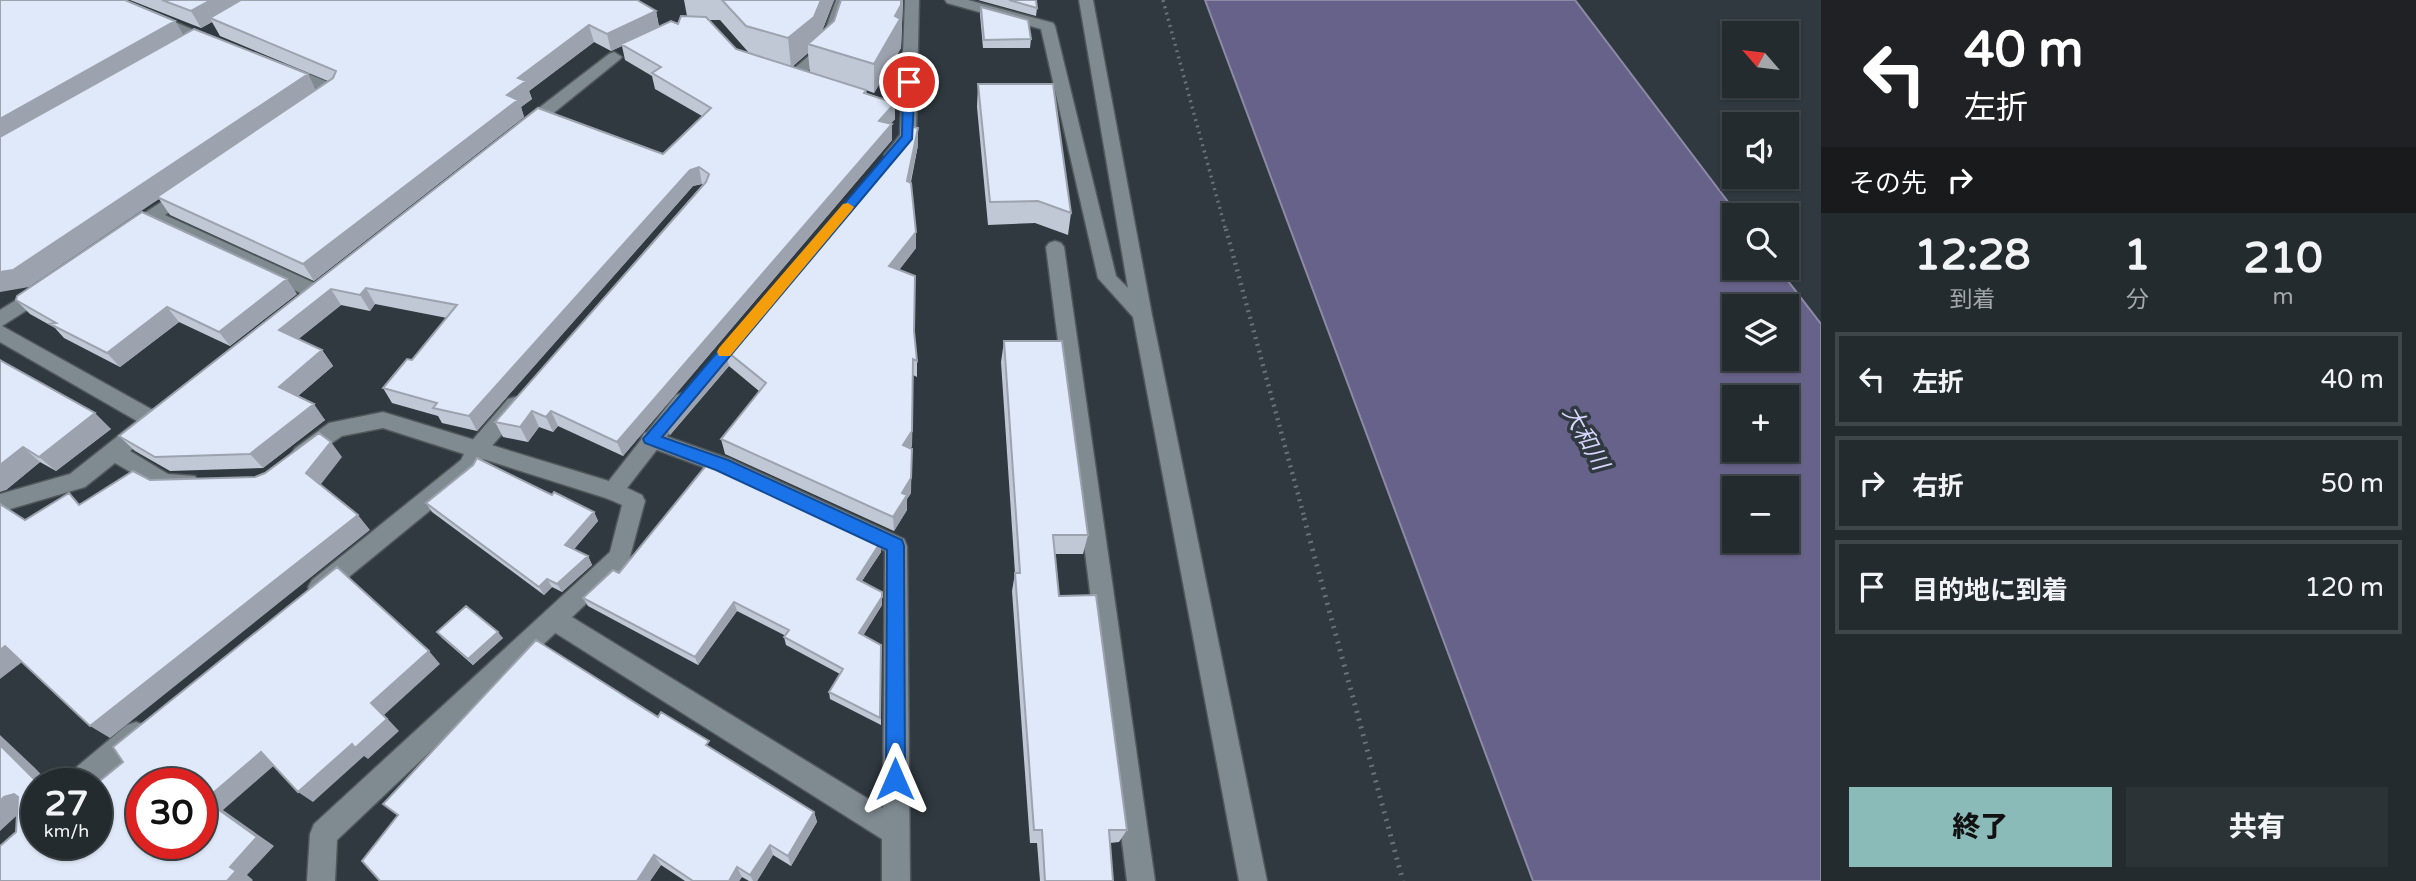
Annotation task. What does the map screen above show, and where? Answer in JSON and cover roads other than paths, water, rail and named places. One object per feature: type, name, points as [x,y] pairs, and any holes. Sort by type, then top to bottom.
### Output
[{"type":"street","points":[[110,0],[227,47]]},
{"type":"street","points":[[818,83],[788,74],[826,49],[843,0]]},
{"type":"street","points":[[881,168],[908,136],[912,0]]},
{"type":"street","points":[[952,0],[1048,26],[1107,278],[1142,315]]},
{"type":"street","points":[[1086,0],[1142,315],[1253,881]]},
{"type":"street","points":[[179,51],[224,25]]},
{"type":"street","points":[[508,141],[620,54]]},
{"type":"street","points":[[263,61],[335,90],[312,105]]},
{"type":"street","points":[[119,238],[197,184]]},
{"type":"street","points":[[152,216],[316,292]]},
{"type":"street","points":[[1055,247],[1142,881]]},
{"type":"street","points":[[0,320],[54,282]]},
{"type":"street","points":[[0,333],[159,416],[77,481],[0,503]]},
{"type":"street","points":[[298,604],[469,467],[477,449],[531,387]]},
{"type":"street","points":[[612,491],[695,387]]},
{"type":"street","points":[[287,466],[336,429],[383,420],[612,491],[634,501],[620,557],[324,834],[321,881]]},
{"type":"street","points":[[651,439],[722,465],[896,546],[896,881]]},
{"type":"street","points":[[114,452],[166,483],[204,482]]},
{"type":"street","points":[[554,618],[895,831]]},
{"type":"street","points":[[96,768],[159,716]]},
{"type":"water","name":"大和川","points":[[1205,0],[1575,0],[1729,203],[1722,203],[1722,280],[1787,280],[1798,294],[1722,294],[1722,371],[1799,371],[1799,295],[1821,324],[1821,881],[1533,881]]}]
